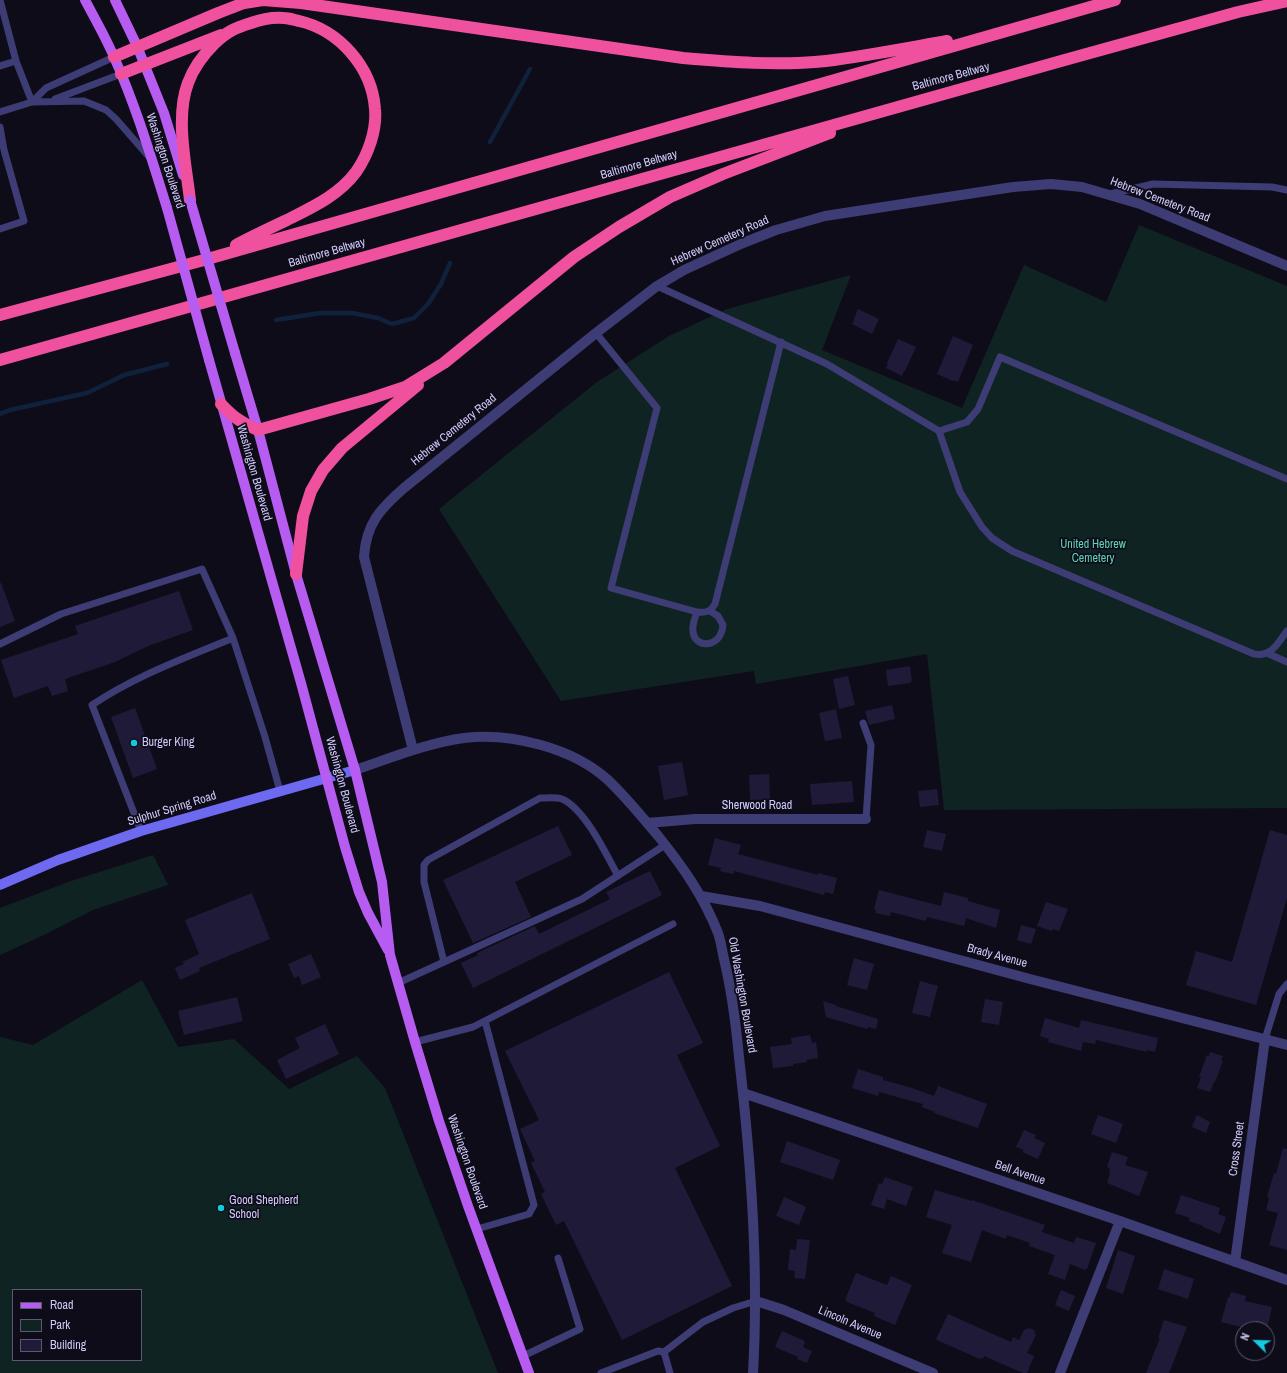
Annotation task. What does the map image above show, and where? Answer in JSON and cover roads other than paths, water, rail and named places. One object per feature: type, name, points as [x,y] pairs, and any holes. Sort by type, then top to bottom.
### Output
[{"type":"highway","points":[[114,57],[218,13],[244,4],[262,0],[301,3],[683,58],[735,62],[786,63],[825,61],[1009,30]]},
{"type":"highway","points":[[0,315],[204,260],[1114,0]]},
{"type":"highway","name":"Baltimore Beltway","points":[[0,360],[898,106],[1238,12],[1287,1]]},
{"type":"highway","points":[[121,74],[262,19],[286,18],[305,22],[324,30],[347,48],[357,60],[366,75],[375,109],[374,129],[368,151],[356,172],[340,189],[321,203],[204,260]]},
{"type":"highway","points":[[190,200],[181,130],[183,103],[188,83],[198,65],[209,50],[226,33]]},
{"type":"highway","points":[[296,574],[303,516],[311,491],[323,470],[342,448],[574,257],[619,227],[670,197],[723,174],[898,106]]},
{"type":"highway","points":[[221,404],[232,416],[244,424],[258,430],[369,400],[405,386],[444,363]]},
{"type":"main road","name":"Washington Boulevard","points":[[85,0],[114,57],[152,161],[167,208],[359,892],[390,955]]},
{"type":"main road","name":"Washington Boulevard","points":[[115,0],[137,46],[164,113],[258,430],[296,574],[356,770],[382,882],[390,955],[415,1042],[439,1121],[476,1229],[529,1373]]},
{"type":"main road","name":"Sulphur Spring Road","points":[[0,885],[58,860],[141,831],[356,770]]},
{"type":"street","name":"Hebrew Cemetery Road","points":[[413,750],[364,557],[365,543],[369,530],[376,516],[387,502],[596,333],[657,286],[691,267],[743,242],[776,230],[825,216],[1013,187],[1051,184],[1082,187],[1140,204],[1287,266]]},
{"type":"street","name":"Old Washington Boulevard","points":[[356,770],[413,750],[464,738],[514,739],[568,755],[589,766],[612,784],[665,845],[701,896],[718,935],[735,1018],[743,1092],[755,1248],[756,1301],[753,1373]]},
{"type":"street","name":"Sherwood Road","points":[[647,823],[695,819],[866,819]]},
{"type":"street","name":"Brady Avenue","points":[[701,896],[760,906],[1030,979],[1265,1038],[1287,1045]]},
{"type":"street","name":"Cross Street","points":[[1235,1262],[1265,1038]]},
{"type":"street","name":"Bell Avenue","points":[[743,1092],[1120,1221],[1287,1280]]},
{"type":"street","points":[[1060,1373],[1120,1221]]},
{"type":"street","name":"Lincoln Avenue","points":[[756,1301],[784,1310],[933,1373]]},
{"type":"lane","points":[[0,0],[16,61],[32,102]]},
{"type":"lane","points":[[32,102],[46,88],[114,57]]},
{"type":"lane","points":[[0,66],[16,61]]},
{"type":"lane","points":[[51,101],[121,74]]},
{"type":"lane","points":[[0,112],[32,102],[84,101],[106,110],[116,118],[152,161]]},
{"type":"lane","points":[[0,127],[4,150],[24,221],[0,229]]},
{"type":"lane","points":[[1110,194],[1153,184],[1272,187],[1287,190]]},
{"type":"lane","points":[[657,286],[827,364],[939,431],[960,492],[982,527],[1001,545],[1254,654],[1269,654],[1287,662]]},
{"type":"lane","points":[[596,333],[657,408],[611,588],[705,613],[710,611],[715,604],[781,342]]},
{"type":"lane","points":[[939,431],[967,422],[978,409],[1000,357],[1287,479]]},
{"type":"lane","points":[[0,644],[61,614],[202,568],[233,638],[265,737],[280,791]]},
{"type":"lane","points":[[697,612],[693,622],[692,630],[694,636],[698,641],[709,644],[719,638],[723,625],[718,616],[710,611]]},
{"type":"lane","points":[[1269,654],[1287,631]]},
{"type":"lane","points":[[141,831],[92,705],[113,691],[233,638]]},
{"type":"lane","points":[[863,723],[871,745],[866,819]]},
{"type":"lane","points":[[444,962],[424,882],[424,865],[428,860],[540,798],[561,799],[573,807],[593,831],[618,876]]},
{"type":"lane","points":[[398,983],[582,899],[665,845]]},
{"type":"lane","points":[[415,1042],[473,1027],[673,924]]},
{"type":"lane","points":[[1265,1038],[1279,994],[1287,984]]},
{"type":"lane","points":[[476,1229],[529,1214],[534,1205],[485,1021]]},
{"type":"lane","points":[[522,1356],[580,1329],[558,1258]]},
{"type":"lane","points":[[601,1373],[658,1351],[664,1352],[703,1322],[733,1308],[756,1301]]},
{"type":"lane","points":[[664,1352],[670,1373]]},
{"type":"waterway","points":[[490,142],[530,69]]},
{"type":"waterway","points":[[276,320],[320,313],[352,313],[378,318],[392,324],[414,318],[428,304],[441,284],[450,263]]},
{"type":"waterway","points":[[0,414],[10,410],[87,393],[124,375],[167,364]]},
{"type":"place","name":"Burger King","points":[[134,743]]},
{"type":"place","name":"Good Shepherd School","points":[[221,1208]]},
{"type":"park label","name":"United Hebrew Cemetery","points":[[1093,552]]}]
